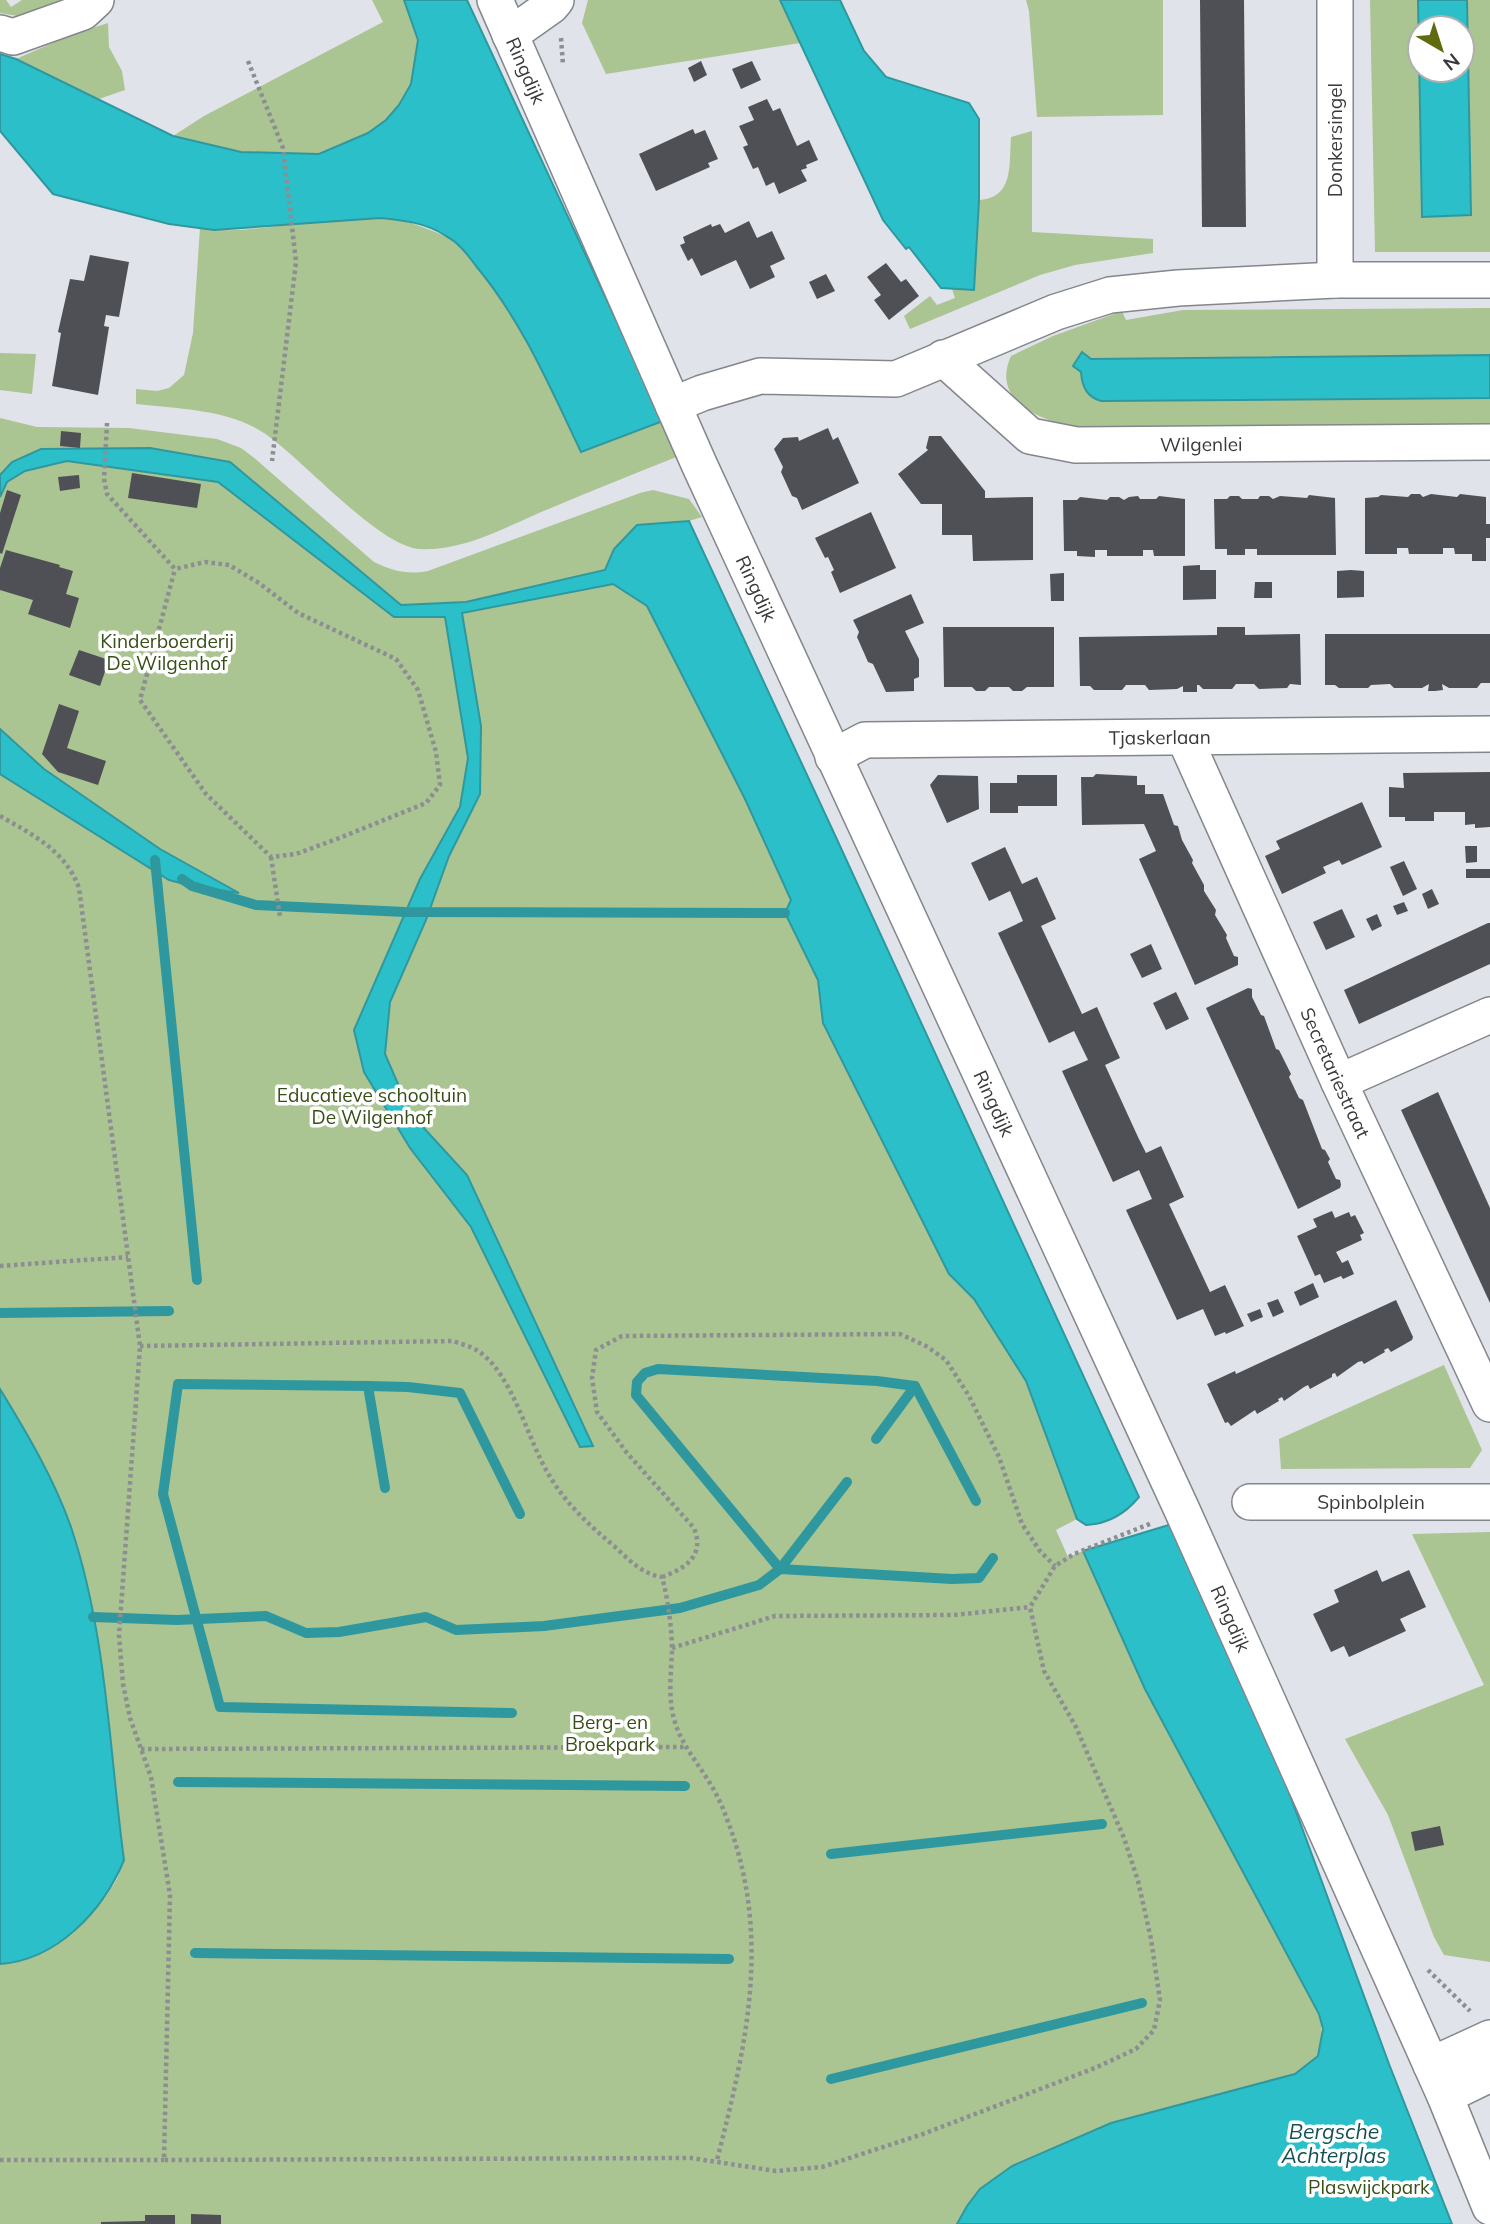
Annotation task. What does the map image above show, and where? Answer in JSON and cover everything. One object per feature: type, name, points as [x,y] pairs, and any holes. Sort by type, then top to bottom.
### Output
[{"type":"street","points":[[0,33],[13,37],[83,12],[96,0]]},
{"type":"street","name":"Ringdijk","points":[[495,0],[673,405],[833,757],[1182,1510],[1438,2080],[1490,2207]]},
{"type":"street","name":"Donkersingel","points":[[1335,0],[1335,280]]},
{"type":"street","points":[[510,35],[553,3]]},
{"type":"street","points":[[673,405],[749,377],[895,379],[1056,312],[1110,295],[1178,288],[1335,280],[1490,280]]},
{"type":"street","name":"Wilgenlei","points":[[943,358],[1030,436],[1076,445],[1490,442]]},
{"type":"street","name":"Tjaskerlaan","points":[[833,757],[865,740],[1490,734]]},
{"type":"street","name":"Secretariestraat","points":[[1185,738],[1339,1082],[1490,1404]]},
{"type":"street","points":[[1339,1082],[1490,1016]]},
{"type":"street","name":"Spinbolplein","points":[[1250,1502],[1490,1502]]},
{"type":"street","points":[[1438,2080],[1490,2038]]},
{"type":"street","points":[[1438,2080],[1490,2074]]},
{"type":"path","points":[[248,61],[283,148],[296,262],[272,461]]},
{"type":"path","points":[[107,423],[104,479],[107,494],[175,569]]},
{"type":"path","points":[[175,569],[205,562],[229,565],[259,583],[298,614],[396,659],[418,690],[436,752],[440,785],[426,803],[296,854],[271,856]]},
{"type":"path","points":[[175,569],[140,700],[206,794],[271,856],[280,917]]},
{"type":"path","points":[[0,816],[45,841],[56,851],[74,874],[79,888],[134,1296],[140,1346],[119,1635],[123,1684],[130,1718],[151,1777],[170,1895],[164,2160]]},
{"type":"path","points":[[0,1266],[128,1257]]},
{"type":"path","points":[[140,1346],[453,1340],[477,1350],[502,1375],[532,1442],[562,1496],[579,1516],[639,1569],[652,1576],[662,1577],[674,1573],[694,1558],[698,1538],[694,1528],[627,1453],[597,1412],[592,1378],[596,1350],[622,1336],[900,1334],[926,1346],[946,1360],[969,1396],[999,1457],[1022,1524],[1040,1551],[1055,1566]]},
{"type":"path","points":[[0,2160],[663,2158],[717,2160],[776,2171],[822,2167],[923,2134],[1095,2068],[1136,2049],[1154,2029],[1160,2000],[1151,1939],[1138,1881],[1124,1838],[1076,1727],[1044,1671],[1030,1607],[1055,1566],[1074,1555],[1154,1522]]},
{"type":"path","points":[[662,1577],[672,1648],[670,1671],[673,1715],[686,1747],[718,1797],[730,1828],[746,1883],[752,1931],[752,1985],[747,2021],[735,2091],[717,2160]]},
{"type":"path","points":[[672,1648],[775,1616],[954,1615],[1030,1607]]},
{"type":"path","points":[[141,1749],[686,1747]]},
{"type":"green space","points":[[0,0],[6,0],[11,7],[22,0],[60,0],[35,19],[0,13]]},
{"type":"green space","points":[[372,0],[404,0],[418,40],[411,84],[399,105],[386,120],[368,133],[319,154],[241,152],[173,136],[204,116],[383,22]]},
{"type":"green space","points":[[588,0],[780,0],[800,43],[606,74],[582,23]]},
{"type":"green space","points":[[1026,0],[1163,0],[1163,115],[1037,117]]},
{"type":"green space","points":[[1370,0],[1418,0],[1418,14],[1406,14],[1406,84],[1420,84],[1423,217],[1471,214],[1469,84],[1476,84],[1476,14],[1467,14],[1467,0],[1490,0],[1490,252],[1375,252]]},
{"type":"green space","points":[[108,23],[109,47],[122,71],[125,90],[99,99],[16,59],[71,35]]},
{"type":"green space","points":[[1032,131],[1032,232],[1153,239],[1153,253],[1075,265],[1040,275],[910,329],[904,316],[930,296],[937,305],[955,298],[952,289],[974,290],[979,200],[990,198],[1004,187],[1009,169],[1011,137]]},
{"type":"green space","points":[[380,218],[406,221],[446,236],[463,250],[498,292],[528,342],[663,421],[679,456],[487,536],[453,546],[420,549],[403,545],[384,534],[341,500],[280,445],[250,425],[203,411],[136,404],[136,389],[157,391],[169,388],[184,375],[193,333],[200,228],[241,230],[309,222]]},
{"type":"green space","points":[[1490,308],[1490,355],[1091,359],[1082,352],[1082,382],[1101,401],[1490,398],[1490,431],[1084,430],[1039,416],[1015,399],[1008,387],[1006,373],[1011,356],[1053,336],[1122,311],[1126,320],[1183,310]]},
{"type":"green space","points":[[0,353],[36,354],[32,394],[0,390]]},
{"type":"green space","name":"Berg- en Broekpark","points":[[0,418],[37,427],[129,428],[217,439],[241,448],[374,562],[407,572],[428,571],[640,493],[653,490],[689,499],[702,517],[654,524],[949,1274],[974,1299],[1026,1381],[1077,1519],[1056,1530],[1068,1557],[1083,1551],[1145,1689],[1306,1986],[1320,2020],[1318,2056],[1295,2074],[1253,2087],[965,2209],[957,2224],[0,2224],[0,1946],[85,1921],[105,1898],[117,1879],[124,1860],[100,1651],[83,1568],[57,1491],[0,1389]]},
{"type":"green space","points":[[1444,1365],[1482,1450],[1470,1468],[1281,1469],[1279,1439]]},
{"type":"green space","points":[[1490,1532],[1490,1962],[1444,1955],[1434,1937],[1388,1815],[1345,1739],[1484,1685],[1412,1534]]},
{"type":"water","points":[[404,0],[467,0],[663,421],[581,452],[534,355],[507,309],[463,249],[431,228],[380,218],[214,230],[169,224],[53,194],[0,131],[0,54],[16,59],[173,136],[241,152],[319,154],[368,133],[386,120],[399,105],[411,84],[418,40]]},
{"type":"water","points":[[780,0],[840,0],[864,51],[886,77],[969,103],[979,119],[979,200],[974,290],[941,288],[909,247],[906,249],[883,220]]},
{"type":"water","points":[[1418,0],[1467,0],[1467,14],[1418,14]]},
{"type":"water","points":[[1420,84],[1469,84],[1471,215],[1422,217]]},
{"type":"water","points":[[1082,352],[1091,359],[1490,355],[1490,398],[1101,401],[1089,394],[1084,387],[1081,372],[1073,366]]},
{"type":"water","points":[[150,448],[230,462],[401,605],[466,602],[605,570],[614,549],[637,525],[689,521],[1139,1497],[1128,1508],[1116,1517],[1094,1524],[1086,1525],[1077,1519],[1026,1381],[974,1299],[949,1274],[823,1023],[818,980],[785,913],[791,900],[745,799],[647,606],[613,584],[462,613],[481,726],[480,794],[449,856],[426,920],[390,1002],[385,1054],[411,1114],[467,1175],[593,1446],[580,1447],[471,1227],[410,1148],[364,1072],[354,1030],[420,879],[460,807],[468,758],[445,617],[394,617],[218,482],[67,461],[25,471],[7,482],[0,497],[0,475],[12,462],[41,449]]},
{"type":"water","points":[[0,729],[44,769],[160,849],[239,893],[169,880],[0,774]]},
{"type":"water","points":[[0,1389],[57,1491],[83,1568],[100,1651],[124,1860],[104,1897],[76,1930],[40,1953],[0,1964]]},
{"type":"water","name":"Bergsche Achterplas","points":[[1172,1524],[1273,1749],[1389,2064],[1452,2224],[957,2224],[980,2189],[1012,2166],[1111,2123],[1295,2074],[1318,2056],[1323,2029],[1319,2014],[1145,1689],[1083,1551]]},
{"type":"building","points":[[1200,0],[1244,0],[1246,227],[1202,227]]},
{"type":"building","points":[[701,61],[707,75],[694,82],[688,68]]},
{"type":"building","points":[[752,61],[761,80],[741,89],[732,69]]},
{"type":"building","points":[[767,99],[773,111],[780,108],[797,146],[809,140],[818,160],[801,170],[807,181],[779,194],[774,182],[766,186],[758,167],[753,169],[743,147],[748,145],[739,126],[754,120],[748,107]]},
{"type":"building","points":[[693,129],[695,134],[705,130],[718,159],[708,163],[710,167],[656,191],[639,154]]},
{"type":"building","points":[[749,221],[757,238],[772,231],[785,259],[770,266],[775,277],[750,289],[736,260],[701,276],[692,258],[688,261],[680,245],[685,243],[683,237],[711,224],[712,227],[720,224],[725,233]]},
{"type":"building","points":[[90,255],[129,262],[119,317],[106,315],[104,326],[109,327],[98,395],[52,386],[61,333],[58,332],[70,279],[84,281]]},
{"type":"building","points":[[886,263],[901,282],[906,279],[919,296],[889,320],[874,300],[881,295],[867,277]]},
{"type":"building","points":[[826,274],[835,291],[817,299],[809,282]]},
{"type":"building","points":[[828,428],[833,440],[838,437],[859,483],[802,510],[797,498],[792,496],[774,449],[783,438],[798,437],[799,441]]},
{"type":"building","points":[[61,431],[81,433],[80,448],[60,446]]},
{"type":"building","points":[[929,436],[941,436],[985,491],[985,498],[1033,497],[1033,560],[973,561],[972,535],[942,535],[942,504],[921,504],[898,474],[928,450],[926,448]]},
{"type":"building","points":[[132,473],[201,484],[197,508],[128,498]]},
{"type":"building","points":[[79,475],[80,488],[60,491],[58,477]]},
{"type":"building","points":[[7,490],[21,495],[2,554],[0,513]]},
{"type":"building","points":[[1411,494],[1420,494],[1423,497],[1431,494],[1457,497],[1460,494],[1486,497],[1486,524],[1490,524],[1490,538],[1486,538],[1486,561],[1472,561],[1472,554],[1455,554],[1454,548],[1443,548],[1443,554],[1409,554],[1408,548],[1397,548],[1397,554],[1365,554],[1365,498],[1381,495],[1408,497]]},
{"type":"building","points":[[1309,495],[1335,498],[1336,555],[1257,555],[1257,549],[1245,549],[1245,555],[1227,555],[1227,549],[1215,549],[1214,499],[1227,499],[1230,496],[1239,496],[1242,499],[1258,499],[1260,496],[1273,499],[1280,496],[1307,498]]},
{"type":"building","points":[[1138,496],[1140,499],[1156,499],[1159,496],[1185,499],[1185,556],[1154,556],[1153,550],[1143,550],[1143,556],[1107,556],[1107,550],[1095,550],[1095,557],[1077,556],[1077,551],[1064,551],[1063,500],[1077,500],[1080,497],[1107,500],[1110,497],[1119,497],[1124,500]]},
{"type":"building","points":[[871,512],[896,568],[840,593],[831,572],[834,570],[815,538]]},
{"type":"building","points":[[6,550],[73,571],[66,594],[79,598],[70,628],[28,614],[33,600],[0,590],[0,568]]},
{"type":"building","points":[[1200,565],[1200,570],[1216,570],[1216,599],[1183,600],[1183,566]]},
{"type":"building","points":[[1337,571],[1364,571],[1364,597],[1337,598]]},
{"type":"building","points":[[1064,573],[1064,601],[1051,601],[1050,574]]},
{"type":"building","points":[[1255,582],[1272,582],[1272,598],[1254,598]]},
{"type":"building","points":[[911,594],[924,623],[905,631],[919,659],[919,677],[914,679],[914,691],[886,692],[873,664],[868,662],[853,620]]},
{"type":"building","points":[[943,627],[1054,627],[1054,687],[1027,687],[1022,691],[1013,691],[1009,687],[989,687],[985,691],[976,691],[972,687],[944,687]]},
{"type":"building","points":[[1217,627],[1245,627],[1245,635],[1300,634],[1301,685],[1259,689],[1254,684],[1236,684],[1232,689],[1203,689],[1197,685],[1197,692],[1183,692],[1183,686],[1177,689],[1149,690],[1145,685],[1126,685],[1122,690],[1094,690],[1090,686],[1080,686],[1079,637],[1217,635]]},
{"type":"building","points":[[1325,634],[1490,634],[1490,683],[1481,683],[1477,688],[1449,688],[1442,684],[1443,690],[1435,691],[1428,691],[1429,684],[1422,688],[1394,688],[1390,684],[1371,685],[1368,688],[1325,685]]},
{"type":"building","points":[[79,650],[109,660],[100,686],[69,675]]},
{"type":"building","points":[[59,704],[79,711],[67,748],[106,761],[98,785],[58,772],[42,754]]},
{"type":"building","points":[[1490,772],[1490,827],[1475,828],[1475,824],[1465,825],[1465,812],[1434,812],[1434,821],[1405,821],[1405,817],[1389,817],[1389,787],[1404,788],[1403,773]]},
{"type":"building","points":[[1096,774],[1137,776],[1137,785],[1145,785],[1145,794],[1163,794],[1174,825],[1178,826],[1192,863],[1204,885],[1204,891],[1216,910],[1215,915],[1227,935],[1234,956],[1238,957],[1238,965],[1195,985],[1139,859],[1156,851],[1144,824],[1082,825],[1081,777],[1093,777]]},
{"type":"building","points":[[938,775],[978,776],[979,809],[947,823],[930,785]]},
{"type":"building","points":[[1017,775],[1057,775],[1057,806],[1018,806],[1018,813],[990,813],[990,783],[1017,783]]},
{"type":"building","points":[[1362,802],[1382,847],[1342,865],[1339,860],[1323,867],[1326,873],[1282,894],[1265,856],[1280,849],[1276,841]]},
{"type":"building","points":[[1465,846],[1477,846],[1477,862],[1466,863]]},
{"type":"building","points":[[1005,847],[1022,884],[1037,877],[1056,919],[1041,926],[1082,1014],[1097,1007],[1120,1058],[1105,1065],[1146,1153],[1161,1146],[1184,1197],[1169,1204],[1210,1292],[1225,1285],[1244,1326],[1215,1336],[1203,1309],[1177,1320],[1126,1210],[1152,1199],[1139,1170],[1113,1182],[1062,1071],[1088,1060],[1074,1031],[1049,1043],[998,933],[1023,921],[1010,891],[989,901],[971,863]]},
{"type":"building","points":[[1404,861],[1417,889],[1403,896],[1390,867]]},
{"type":"building","points":[[1466,869],[1490,869],[1490,878],[1466,878]]},
{"type":"building","points":[[1432,889],[1439,904],[1428,909],[1422,894]]},
{"type":"building","points":[[1404,902],[1408,911],[1397,915],[1393,906]]},
{"type":"building","points":[[1342,909],[1355,937],[1326,950],[1313,922]]},
{"type":"building","points":[[1377,914],[1382,926],[1372,931],[1366,919]]},
{"type":"building","points":[[1488,923],[1490,964],[1359,1024],[1344,990]]},
{"type":"building","points":[[1151,944],[1162,969],[1142,978],[1130,954]]},
{"type":"building","points":[[1248,988],[1252,989],[1252,997],[1264,1016],[1276,1049],[1291,1074],[1289,1077],[1299,1098],[1303,1100],[1322,1149],[1330,1159],[1328,1162],[1336,1179],[1340,1180],[1340,1188],[1298,1209],[1206,1008]]},
{"type":"building","points":[[1176,992],[1189,1019],[1166,1030],[1153,1003]]},
{"type":"building","points":[[1438,1092],[1490,1208],[1490,1303],[1401,1110]]},
{"type":"building","points":[[1332,1211],[1335,1218],[1349,1212],[1351,1217],[1355,1215],[1364,1233],[1360,1235],[1362,1240],[1336,1252],[1342,1263],[1348,1260],[1354,1274],[1324,1283],[1320,1274],[1315,1276],[1297,1236],[1317,1227],[1313,1219]]},
{"type":"building","points":[[1313,1283],[1319,1297],[1300,1306],[1294,1292]]},
{"type":"building","points":[[1278,1299],[1284,1312],[1273,1317],[1267,1303]]},
{"type":"building","points":[[1396,1300],[1412,1340],[1391,1352],[1388,1348],[1384,1350],[1385,1352],[1364,1364],[1362,1361],[1358,1362],[1337,1377],[1335,1373],[1332,1374],[1332,1377],[1310,1389],[1308,1385],[1284,1401],[1282,1397],[1257,1414],[1255,1410],[1231,1426],[1228,1422],[1225,1423],[1207,1384],[1235,1371],[1236,1374]]},
{"type":"building","points":[[1260,1309],[1263,1317],[1251,1322],[1247,1314]]},
{"type":"building","points":[[1377,1570],[1382,1582],[1409,1570],[1426,1607],[1400,1619],[1406,1631],[1349,1657],[1344,1646],[1331,1652],[1313,1614],[1339,1602],[1334,1590]]},
{"type":"building","points":[[1440,1826],[1444,1845],[1415,1851],[1411,1832]]},
{"type":"building","points":[[191,2214],[221,2215],[221,2224],[191,2224]]},
{"type":"building","points":[[145,2215],[175,2215],[175,2224],[101,2224],[145,2221]]},
{"type":"waterway","points":[[155,860],[197,1280]]},
{"type":"waterway","points":[[182,879],[192,886],[256,905],[405,912],[785,913]]},
{"type":"waterway","points":[[0,1313],[169,1311]]},
{"type":"waterway","points":[[976,1501],[915,1386],[877,1381],[658,1369],[645,1373],[637,1382],[636,1395],[780,1569],[952,1579],[979,1578],[993,1558]]},
{"type":"waterway","points":[[385,1488],[368,1386],[178,1384],[163,1494],[220,1707],[512,1713]]},
{"type":"waterway","points":[[368,1386],[460,1393],[520,1514]]},
{"type":"waterway","points":[[876,1439],[915,1386]]},
{"type":"waterway","points":[[93,1617],[177,1620],[266,1616],[306,1633],[339,1632],[426,1617],[456,1630],[544,1626],[680,1608],[759,1585],[780,1569],[847,1482]]},
{"type":"waterway","points":[[178,1782],[685,1786]]},
{"type":"waterway","points":[[831,1854],[1102,1824]]},
{"type":"waterway","points":[[195,1953],[729,1959]]},
{"type":"waterway","points":[[831,2079],[1142,2003]]},
{"type":"park label","name":"Kinderboerderij De Wilgenhof","points":[[167,652]]},
{"type":"park label","name":"Educatieve schooltuin De Wilgenhof","points":[[372,1106]]},
{"type":"park label","name":"Plaswijckpark","points":[[1369,2187]]}]
